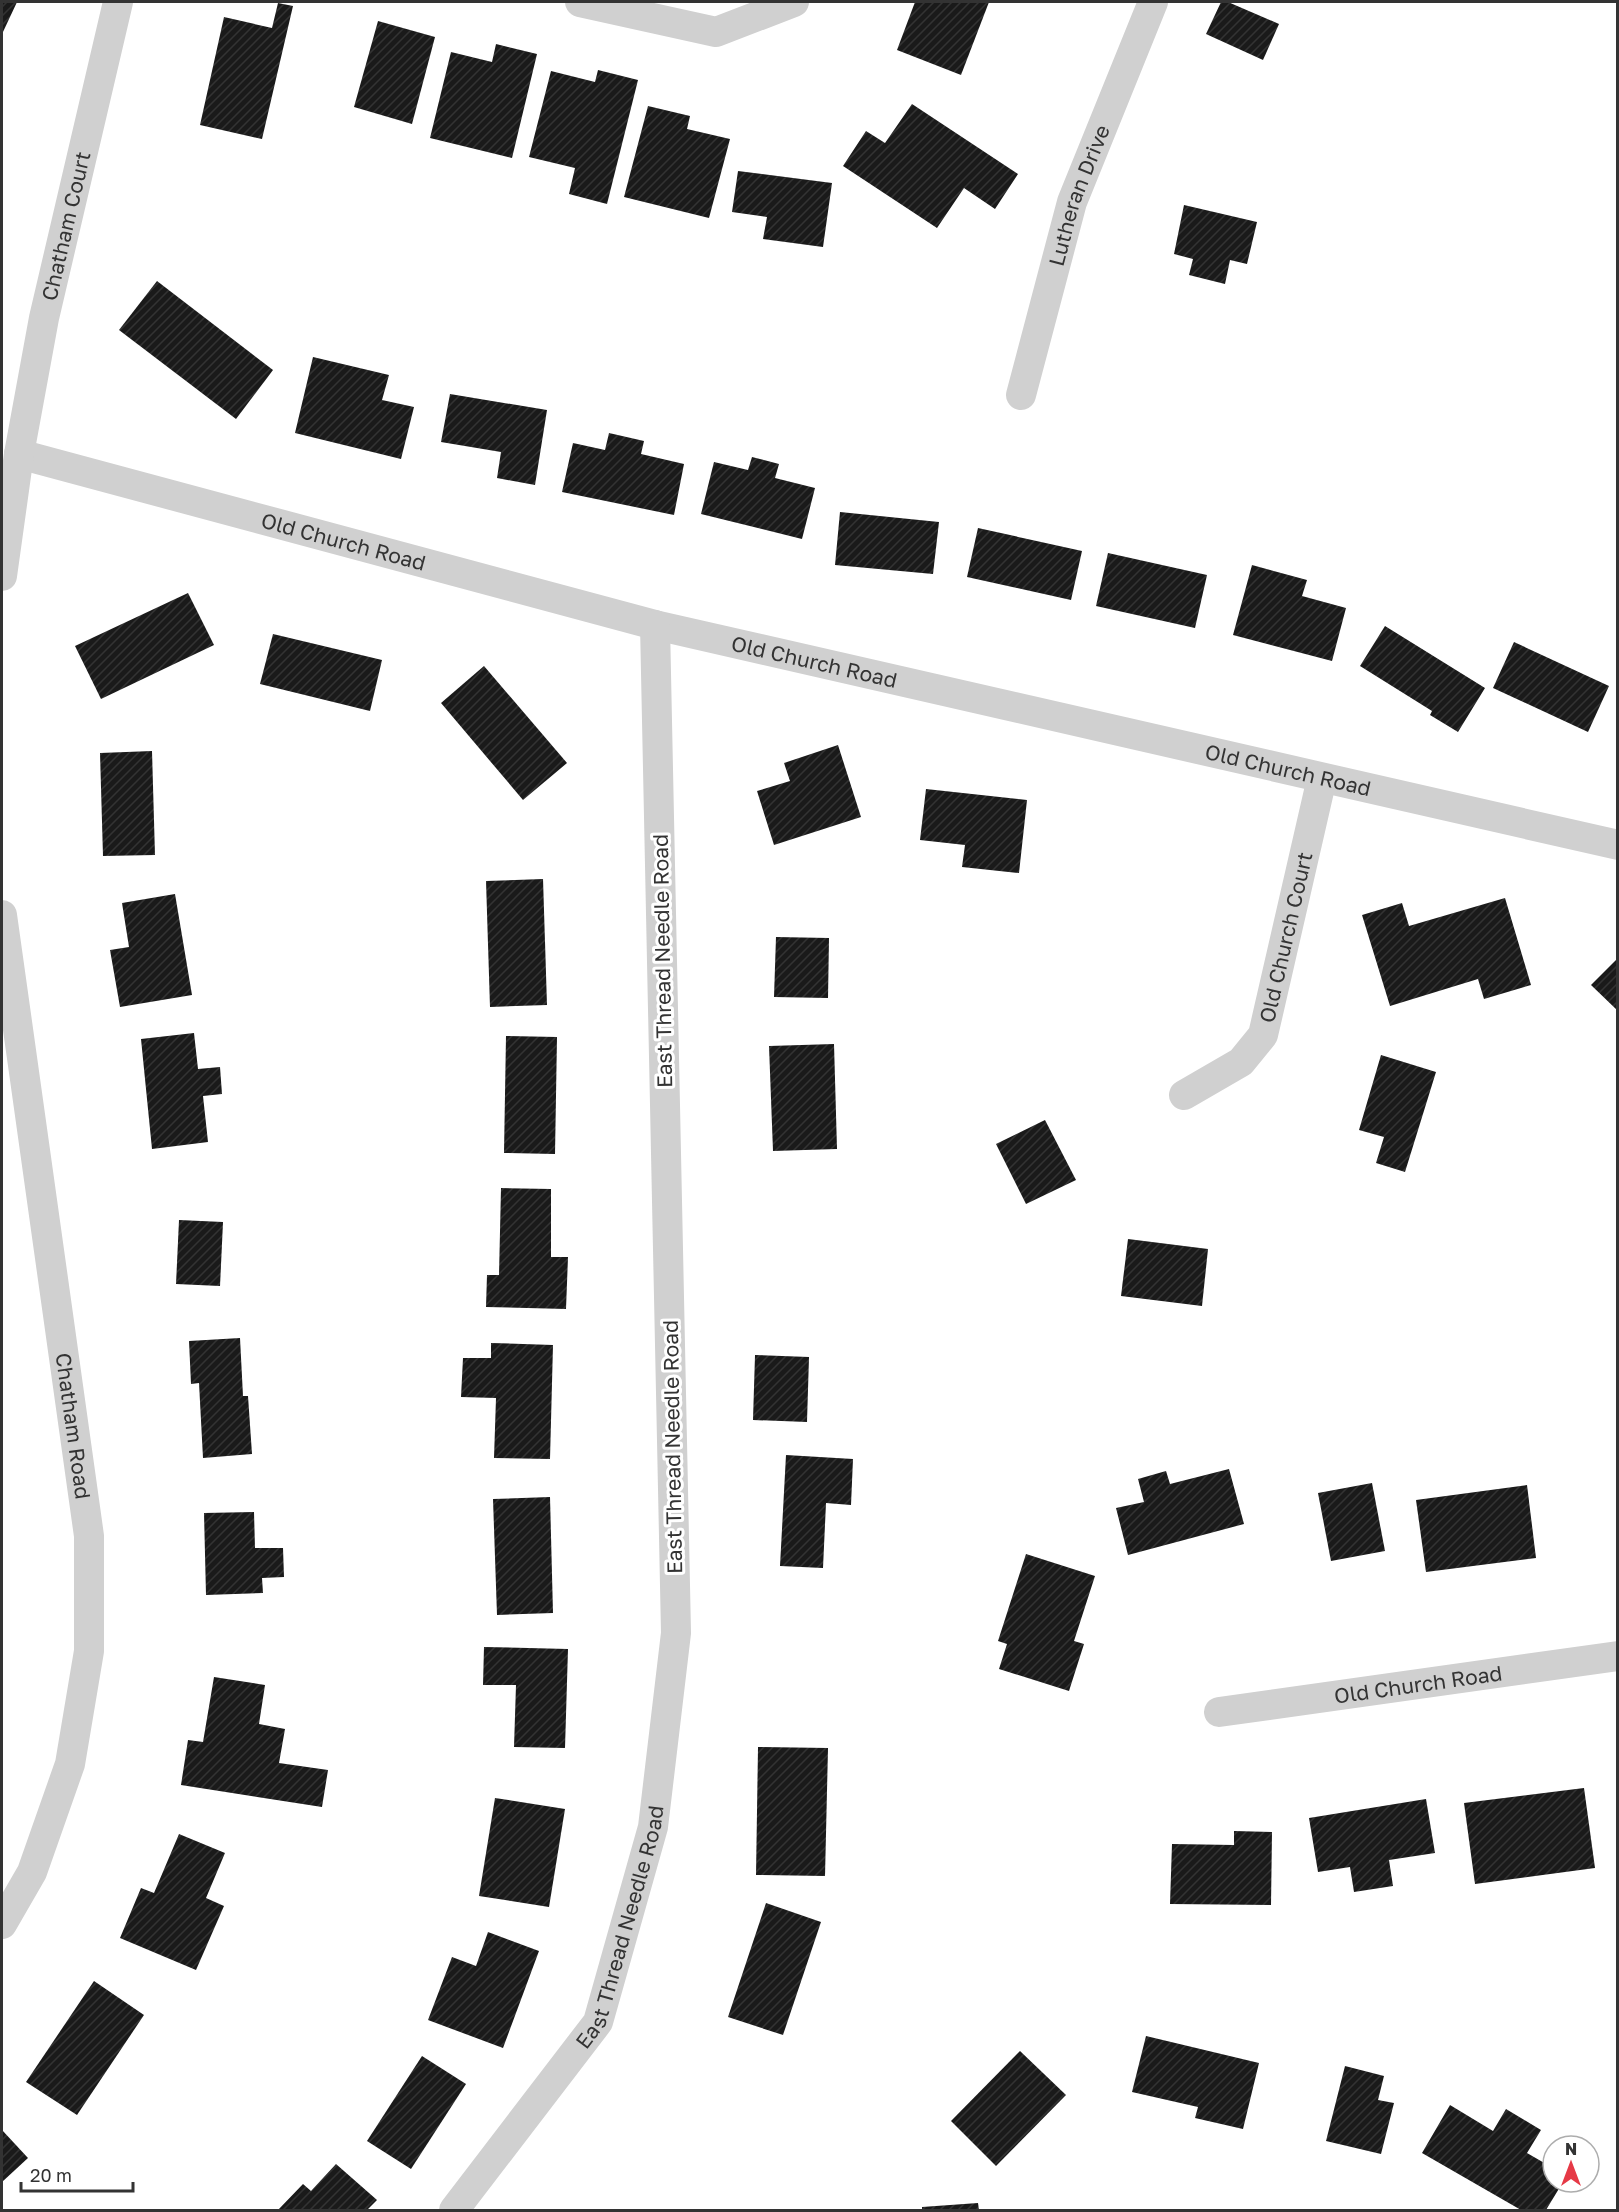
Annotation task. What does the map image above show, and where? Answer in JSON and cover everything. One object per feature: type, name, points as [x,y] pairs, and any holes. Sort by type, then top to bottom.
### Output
[{"type":"street","name":"Chatham Court","points":[[19,454],[44,318],[118,2]]},
{"type":"street","points":[[580,2],[716,32],[794,2]]},
{"type":"street","name":"Lutheran Drive","points":[[1021,395],[1072,202],[1153,2]]},
{"type":"street","points":[[2,576],[19,454]]},
{"type":"street","name":"Old Church Road","points":[[19,454],[655,625],[1617,845]]},
{"type":"street","name":"East Thread Needle Road","points":[[454,2211],[598,2022],[653,1827],[676,1633],[655,625]]},
{"type":"street","name":"Old Church Court","points":[[1184,1095],[1241,1062],[1263,1035],[1322,777]]},
{"type":"street","name":"Chatham Road","points":[[2,915],[89,1536],[89,1651],[70,1764],[32,1872],[2,1924]]},
{"type":"street","name":"Old Church Road","points":[[1219,1712],[1617,1656]]},
{"type":"building","points":[[2,2],[17,2],[2,34]]},
{"type":"building","points":[[915,2],[989,2],[961,75],[897,50]]},
{"type":"building","points":[[1221,2],[1228,2],[1279,24],[1263,60],[1206,34]]},
{"type":"building","points":[[278,3],[293,6],[262,139],[200,125],[224,17],[272,28]]},
{"type":"building","points":[[378,21],[435,37],[412,124],[354,107]]},
{"type":"building","points":[[496,44],[537,54],[512,158],[430,138],[451,52],[492,62]]},
{"type":"building","points":[[598,70],[638,80],[607,204],[569,194],[575,168],[529,157],[551,71],[595,82]]},
{"type":"building","points":[[912,104],[1018,174],[995,209],[964,188],[937,228],[843,166],[866,131],[885,143]]},
{"type":"building","points":[[648,106],[690,116],[687,129],[730,139],[709,218],[624,197]]},
{"type":"building","points":[[738,171],[832,183],[823,247],[763,239],[767,217],[732,212]]},
{"type":"building","points":[[1184,205],[1257,222],[1247,264],[1230,260],[1225,284],[1189,275],[1193,259],[1174,254]]},
{"type":"building","points":[[157,281],[273,370],[236,419],[119,330]]},
{"type":"building","points":[[313,357],[389,375],[382,400],[414,407],[401,459],[295,433]]},
{"type":"building","points":[[450,394],[547,410],[535,485],[497,478],[501,452],[441,442]]},
{"type":"building","points":[[609,433],[644,441],[641,454],[684,464],[674,515],[562,492],[573,443],[605,450]]},
{"type":"building","points":[[752,457],[779,464],[775,478],[815,488],[802,539],[701,514],[714,462],[748,470]]},
{"type":"building","points":[[840,512],[939,522],[933,574],[835,565]]},
{"type":"building","points":[[978,528],[1082,551],[1071,600],[967,577]]},
{"type":"building","points":[[1108,553],[1207,575],[1195,628],[1096,606]]},
{"type":"building","points":[[1252,565],[1307,580],[1302,596],[1346,608],[1332,661],[1233,635]]},
{"type":"building","points":[[188,593],[214,645],[101,699],[75,646]]},
{"type":"building","points":[[1385,626],[1485,688],[1458,732],[1430,715],[1432,711],[1360,666]]},
{"type":"building","points":[[273,634],[382,660],[370,711],[260,684]]},
{"type":"building","points":[[1514,642],[1609,686],[1588,732],[1493,688]]},
{"type":"building","points":[[484,666],[567,763],[523,800],[441,703]]},
{"type":"building","points":[[838,745],[861,817],[774,845],[757,791],[790,781],[784,763]]},
{"type":"building","points":[[152,751],[155,855],[103,856],[100,753]]},
{"type":"building","points":[[926,789],[1027,800],[1019,873],[962,867],[965,845],[920,840]]},
{"type":"building","points":[[543,879],[547,1005],[490,1007],[486,881]]},
{"type":"building","points":[[175,894],[192,995],[120,1007],[110,950],[129,947],[122,903]]},
{"type":"building","points":[[1505,898],[1531,985],[1484,999],[1478,979],[1390,1006],[1362,915],[1402,903],[1409,926]]},
{"type":"building","points":[[776,937],[829,938],[828,998],[774,997]]},
{"type":"building","points":[[1618,958],[1618,1011],[1591,985]]},
{"type":"building","points":[[194,1033],[198,1069],[220,1067],[222,1094],[203,1096],[208,1142],[152,1149],[141,1039]]},
{"type":"building","points":[[506,1036],[557,1037],[555,1154],[504,1153]]},
{"type":"building","points":[[834,1044],[837,1149],[773,1151],[769,1046]]},
{"type":"building","points":[[1381,1055],[1436,1072],[1405,1172],[1376,1163],[1384,1137],[1359,1130]]},
{"type":"building","points":[[1045,1120],[1076,1180],[1026,1204],[996,1144]]},
{"type":"building","points":[[501,1188],[551,1189],[551,1257],[568,1257],[566,1309],[486,1307],[487,1275],[499,1275]]},
{"type":"building","points":[[179,1220],[223,1222],[220,1286],[176,1284]]},
{"type":"building","points":[[1128,1239],[1208,1249],[1202,1306],[1121,1296]]},
{"type":"building","points":[[240,1338],[243,1396],[248,1396],[252,1454],[203,1458],[199,1383],[191,1384],[189,1341]]},
{"type":"building","points":[[491,1343],[553,1345],[550,1459],[494,1458],[496,1398],[461,1397],[463,1358],[491,1358]]},
{"type":"building","points":[[755,1355],[809,1357],[807,1422],[753,1420]]},
{"type":"building","points":[[786,1455],[853,1459],[851,1505],[826,1503],[823,1568],[780,1566]]},
{"type":"building","points":[[1229,1469],[1244,1524],[1128,1555],[1116,1508],[1144,1502],[1138,1479],[1166,1471],[1170,1484]]},
{"type":"building","points":[[1372,1483],[1385,1551],[1331,1561],[1318,1493]]},
{"type":"building","points":[[1527,1485],[1536,1558],[1426,1572],[1416,1500]]},
{"type":"building","points":[[550,1497],[553,1613],[497,1615],[493,1499]]},
{"type":"building","points":[[254,1512],[255,1548],[283,1548],[284,1577],[262,1578],[263,1593],[206,1595],[204,1513]]},
{"type":"building","points":[[1026,1554],[1095,1576],[1074,1641],[1084,1644],[1069,1691],[999,1669],[1007,1644],[998,1641]]},
{"type":"building","points":[[484,1647],[568,1649],[565,1748],[514,1747],[516,1685],[483,1685]]},
{"type":"building","points":[[214,1677],[265,1685],[259,1724],[285,1729],[279,1763],[328,1770],[322,1807],[181,1785],[188,1740],[203,1742]]},
{"type":"building","points":[[758,1747],[828,1748],[825,1876],[756,1875]]},
{"type":"building","points":[[1584,1788],[1595,1868],[1475,1884],[1464,1803]]},
{"type":"building","points":[[495,1798],[565,1809],[549,1907],[479,1896]]},
{"type":"building","points":[[1426,1799],[1435,1853],[1389,1860],[1393,1886],[1354,1892],[1350,1867],[1318,1872],[1309,1818]]},
{"type":"building","points":[[1234,1831],[1272,1832],[1271,1905],[1170,1904],[1172,1844],[1234,1845]]},
{"type":"building","points":[[179,1834],[225,1853],[206,1898],[224,1906],[196,1970],[120,1938],[141,1888],[154,1893]]},
{"type":"building","points":[[766,1903],[821,1922],[783,2035],[728,2017]]},
{"type":"building","points":[[488,1932],[539,1951],[503,2048],[428,2020],[452,1957],[476,1966]]},
{"type":"building","points":[[94,1981],[144,2015],[77,2115],[26,2082]]},
{"type":"building","points":[[1146,2036],[1259,2063],[1243,2129],[1195,2118],[1198,2107],[1132,2092]]},
{"type":"building","points":[[1020,2051],[1066,2095],[996,2166],[951,2121]]},
{"type":"building","points":[[422,2056],[466,2084],[411,2169],[367,2141]]},
{"type":"building","points":[[1345,2066],[1384,2076],[1378,2100],[1394,2103],[1381,2154],[1326,2141]]},
{"type":"building","points":[[1450,2105],[1493,2131],[1506,2109],[1541,2130],[1527,2153],[1541,2161],[1541,2194],[1556,2194],[1546,2210],[1521,2210],[1422,2153]]},
{"type":"building","points":[[2,2130],[28,2158],[2,2182]]},
{"type":"building","points":[[336,2164],[377,2200],[367,2210],[278,2210],[303,2184],[311,2191]]},
{"type":"building","points":[[978,2203],[979,2210],[922,2210],[922,2207]]}]
